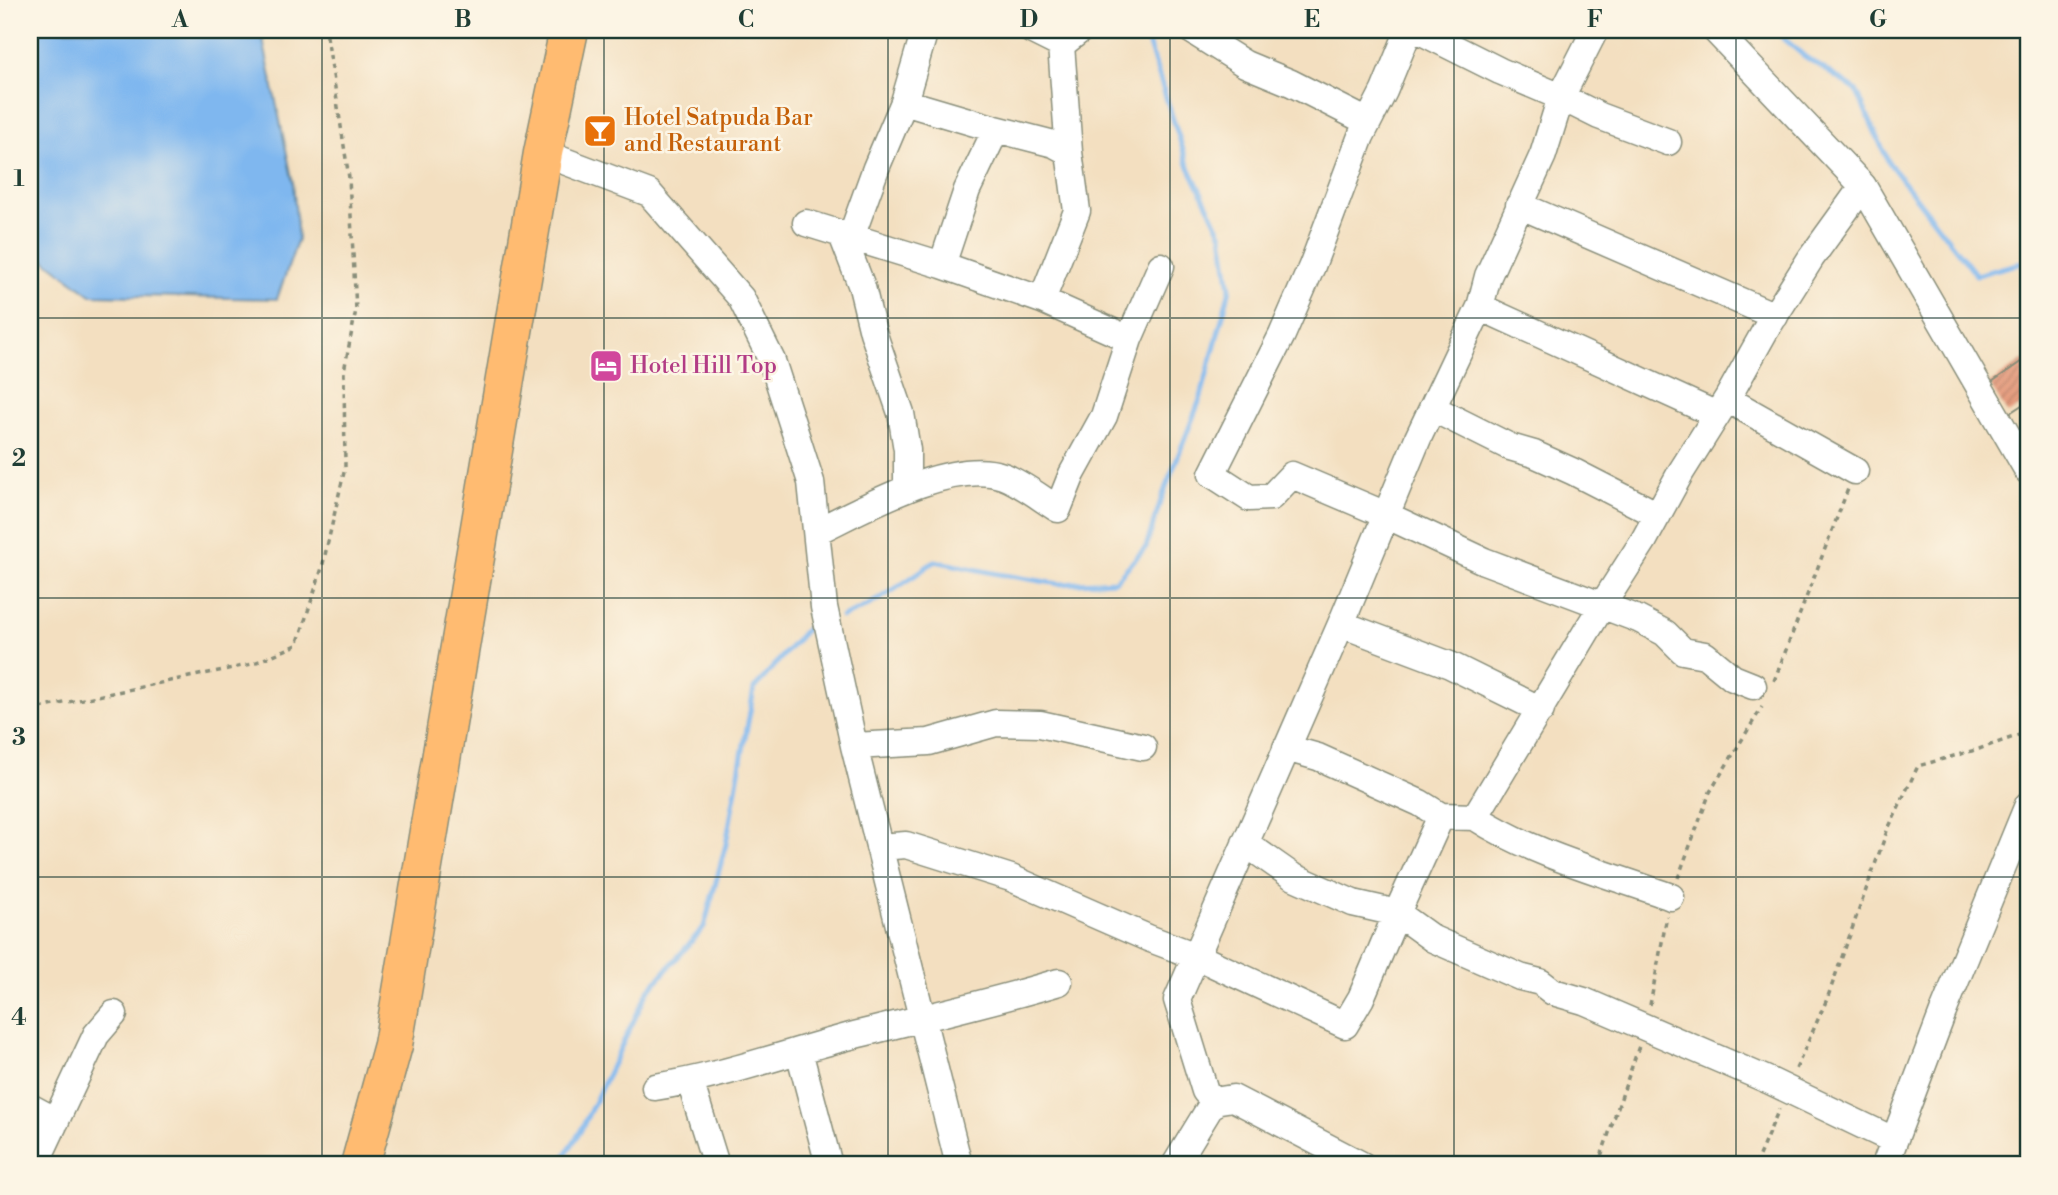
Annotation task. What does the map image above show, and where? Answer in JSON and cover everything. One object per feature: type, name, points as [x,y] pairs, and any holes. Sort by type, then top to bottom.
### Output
[{"type":"highway","points":[[360,1165],[393,1045],[543,152],[569,30]]},
{"type":"street","points":[[907,486],[907,450],[901,413],[873,332],[846,236],[904,102],[925,30]]},
{"type":"street","points":[[1031,30],[1071,37],[1069,152],[1077,211],[1042,300]]},
{"type":"street","points":[[1191,30],[1245,64],[1291,83],[1368,122]]},
{"type":"street","points":[[1409,30],[1368,122],[1282,335],[1212,474],[1249,498],[1270,497],[1292,475],[1386,514],[1539,584],[1603,604],[1665,633],[1683,651],[1705,655],[1733,678],[1762,694]]},
{"type":"street","points":[[1418,30],[1599,116],[1668,142]]},
{"type":"street","points":[[1214,1101],[1205,1091],[1177,1000],[1432,408],[1480,307],[1488,276],[1544,155],[1561,97],[1595,30]]},
{"type":"street","points":[[1715,30],[1863,186],[2028,471]]},
{"type":"street","points":[[904,102],[1054,144],[1069,152]]},
{"type":"street","points":[[942,265],[967,191],[990,142],[992,128]]},
{"type":"street","points":[[543,152],[649,193],[741,298],[772,361],[811,482],[824,607],[854,746],[959,1165]]},
{"type":"street","points":[[1475,817],[1775,316],[1811,258],[1863,186]]},
{"type":"street","points":[[1519,205],[1775,316]]},
{"type":"street","points":[[806,223],[942,265],[1042,300],[1129,339]]},
{"type":"street","points":[[817,531],[907,486],[975,472],[1003,476],[1058,509],[1072,474],[1104,416],[1129,339],[1161,266]]},
{"type":"street","points":[[1480,307],[1722,407],[1855,471]]},
{"type":"street","points":[[1432,408],[1510,447],[1535,454],[1574,472],[1658,515]]},
{"type":"street","points":[[1341,624],[1450,666],[1541,710]]},
{"type":"street","points":[[854,746],[929,742],[996,723],[1040,724],[1143,747]]},
{"type":"street","points":[[1286,748],[1318,757],[1420,803],[1441,816],[1475,817],[1497,831],[1538,850],[1671,897]]},
{"type":"street","points":[[1885,1165],[2028,805]]},
{"type":"street","points":[[879,847],[906,845],[1011,878],[1196,956],[1345,1025],[1361,998],[1441,816]]},
{"type":"street","points":[[1245,843],[1292,876],[1353,903],[1397,913],[1433,939],[1520,977],[1539,982],[1553,992],[1584,1001],[1787,1090],[1893,1140]]},
{"type":"street","points":[[655,1087],[690,1081],[1059,982]]},
{"type":"street","points":[[35,1165],[96,1035],[114,1014]]},
{"type":"street","points":[[799,1051],[829,1165]]},
{"type":"street","points":[[690,1081],[716,1165]]},
{"type":"street","points":[[1175,1165],[1214,1101],[1233,1098],[1362,1165]]},
{"type":"street","points":[[30,1107],[56,1121]]},
{"type":"path","points":[[30,710],[252,664],[297,645],[322,568],[345,468],[344,372],[356,310],[349,178],[326,30]]},
{"type":"path","points":[[1598,1165],[1645,1029],[1671,897],[1710,792],[1762,694],[1829,541],[1855,471]]},
{"type":"path","points":[[1755,1165],[1827,999],[1887,831],[1919,766],[2028,732]]},
{"type":"water","points":[[30,30],[261,30],[293,183],[298,239],[277,299],[91,295],[30,249]]},
{"type":"building","points":[[2028,357],[2028,401],[2008,414],[1989,384]]},
{"type":"waterway","points":[[842,617],[879,599],[935,561],[1059,584],[1115,581],[1146,547],[1201,397],[1230,289],[1222,235],[1188,165],[1144,30]]},
{"type":"waterway","points":[[1774,30],[1804,56],[1856,90],[1889,163],[1976,275],[2028,261]]},
{"type":"waterway","points":[[559,1165],[580,1132],[648,991],[704,927],[726,844],[754,689],[807,628],[813,626]]},
{"type":"place","name":"Hotel Satpuda Bar and Restaurant","points":[[600,131]]},
{"type":"place","name":"Hotel Hill Top","points":[[606,366]]}]
